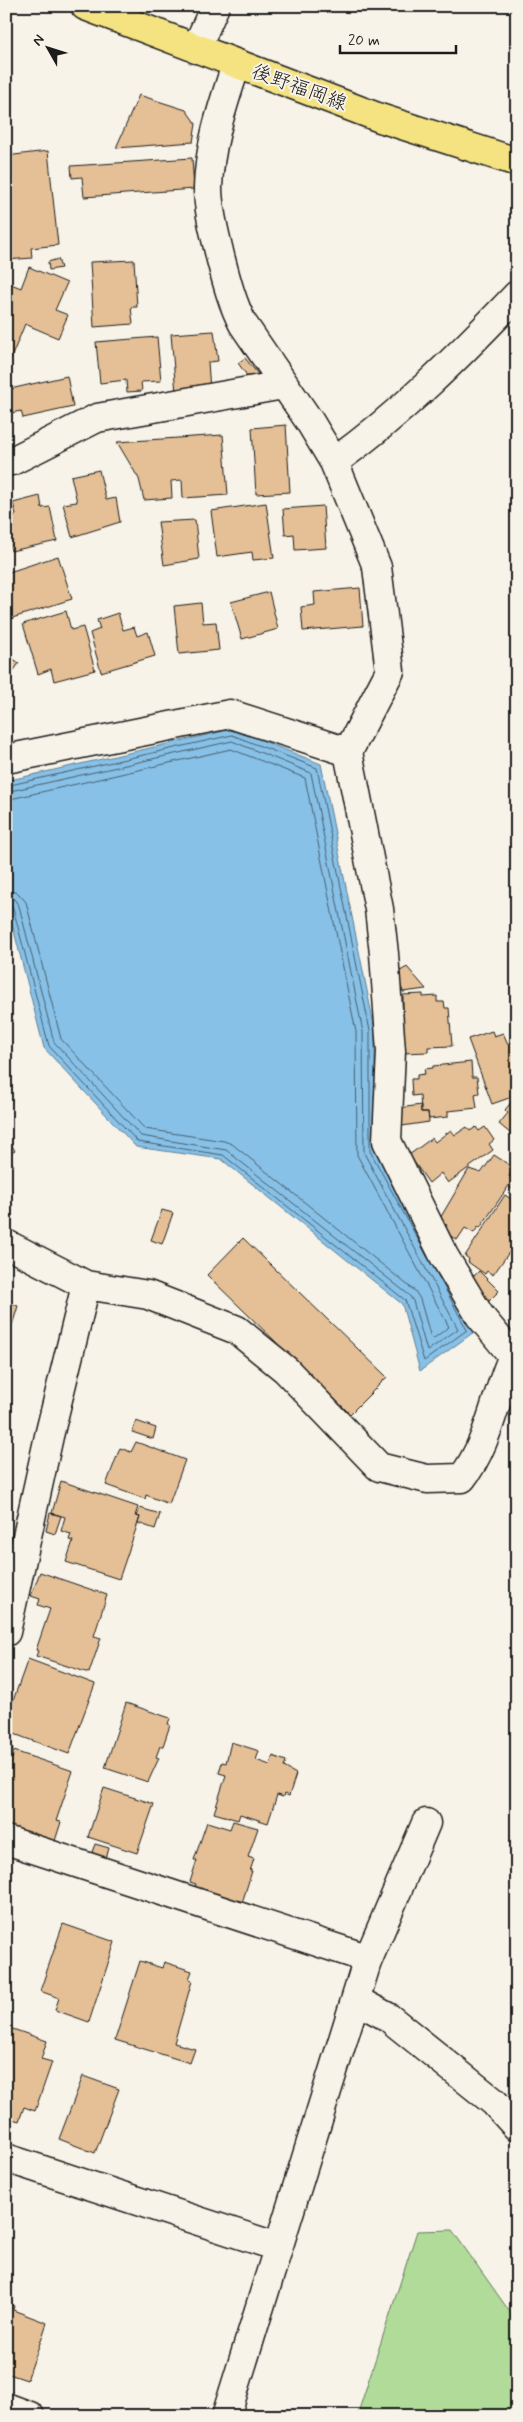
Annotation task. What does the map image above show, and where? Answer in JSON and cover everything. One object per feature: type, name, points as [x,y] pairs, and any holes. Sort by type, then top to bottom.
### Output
[{"type":"main road","name":"後野福岡線","points":[[85,6],[130,14],[196,49],[236,65],[380,118],[517,162]]},
{"type":"street","points":[[196,49],[215,6]]},
{"type":"street","points":[[6,1244],[86,1285],[148,1295],[237,1330],[286,1370],[379,1467],[427,1479],[462,1478],[475,1462],[501,1382],[515,1357],[480,1316],[444,1256],[387,1141],[391,1051],[380,909],[348,752],[390,671],[377,567],[334,462],[310,422],[283,385],[236,310],[213,228],[208,189],[212,151],[221,112],[236,65]]},
{"type":"street","points":[[334,462],[374,433],[423,390],[513,305]]},
{"type":"street","points":[[12,461],[97,418],[283,385]]},
{"type":"street","points":[[6,759],[230,714],[348,752]]},
{"type":"street","points":[[6,1632],[49,1436],[86,1285]]},
{"type":"street","points":[[226,2416],[368,1962],[426,1823]]},
{"type":"street","points":[[6,1840],[354,1954],[368,1962]]},
{"type":"street","points":[[356,2000],[396,2023],[494,2102],[517,2127]]},
{"type":"street","points":[[6,2158],[278,2247]]},
{"type":"street","points":[[6,2408],[30,2416]]},
{"type":"green space","points":[[452,2230],[517,2322],[517,2416],[357,2416],[417,2231]]},
{"type":"water","points":[[233,729],[321,764],[375,1030],[375,1150],[474,1332],[420,1371],[402,1304],[221,1159],[136,1147],[44,1048],[6,900],[6,781]]},
{"type":"building","points":[[139,95],[186,110],[196,124],[193,142],[116,148]]},
{"type":"building","points":[[6,114],[11,117],[6,124]]},
{"type":"building","points":[[48,151],[58,245],[31,248],[32,258],[6,260],[6,156]]},
{"type":"building","points":[[192,158],[194,189],[84,197],[82,177],[72,178],[71,166]]},
{"type":"building","points":[[58,259],[61,268],[49,270],[48,262]]},
{"type":"building","points":[[134,260],[137,307],[131,307],[133,324],[94,327],[90,262]]},
{"type":"building","points":[[29,267],[67,283],[55,310],[68,315],[58,338],[25,324],[6,370],[6,282],[21,288]]},
{"type":"building","points":[[214,331],[218,361],[208,362],[210,390],[176,393],[171,334]]},
{"type":"building","points":[[157,337],[161,381],[141,382],[142,391],[127,392],[126,380],[100,383],[96,342]]},
{"type":"building","points":[[245,358],[261,378],[253,384],[238,363]]},
{"type":"building","points":[[67,376],[73,407],[23,418],[21,411],[11,413],[6,390]]},
{"type":"building","points":[[286,425],[290,492],[256,494],[252,428]]},
{"type":"building","points":[[223,435],[228,495],[183,498],[182,480],[171,481],[172,498],[144,500],[139,479],[117,442]]},
{"type":"building","points":[[99,470],[106,500],[116,498],[120,522],[72,537],[63,504],[77,502],[71,476]]},
{"type":"building","points":[[40,496],[42,508],[50,507],[57,541],[11,551],[6,533],[6,517],[16,515],[13,503]]},
{"type":"building","points":[[266,503],[274,558],[253,560],[252,552],[217,557],[211,511]]},
{"type":"building","points":[[323,506],[326,548],[295,550],[294,534],[285,535],[283,509]]},
{"type":"building","points":[[195,520],[199,559],[164,565],[158,522]]},
{"type":"building","points":[[58,556],[72,599],[6,620],[6,573]]},
{"type":"building","points":[[360,588],[363,626],[303,631],[301,607],[315,605],[314,592]]},
{"type":"building","points":[[269,592],[278,629],[242,639],[231,602]]},
{"type":"building","points":[[201,603],[203,623],[216,622],[219,650],[179,654],[174,606]]},
{"type":"building","points":[[66,611],[71,630],[83,627],[95,670],[54,681],[51,669],[38,674],[23,624]]},
{"type":"building","points":[[118,613],[123,630],[134,627],[137,636],[148,632],[155,656],[101,672],[90,633],[100,629],[97,620]]},
{"type":"building","points":[[6,654],[19,663],[6,682]]},
{"type":"building","points":[[407,967],[426,989],[403,992],[397,973]]},
{"type":"building","points":[[423,994],[423,997],[437,996],[437,1002],[444,1002],[445,1008],[449,1008],[452,1046],[428,1047],[428,1052],[403,1053],[403,995]]},
{"type":"building","points":[[492,1031],[494,1036],[503,1033],[508,1044],[515,1041],[517,1045],[517,1089],[509,1098],[492,1104],[468,1039]]},
{"type":"building","points":[[471,1062],[472,1077],[477,1077],[479,1093],[475,1094],[477,1108],[448,1111],[448,1117],[429,1119],[428,1112],[421,1112],[420,1095],[412,1096],[411,1079],[417,1079],[417,1075],[425,1074],[424,1069],[433,1068],[433,1066]]},
{"type":"building","points":[[517,1095],[517,1139],[499,1124],[508,1113],[505,1110]]},
{"type":"building","points":[[421,1105],[421,1112],[428,1112],[429,1122],[402,1126],[399,1108]]},
{"type":"building","points":[[467,1127],[470,1131],[476,1127],[479,1131],[485,1127],[494,1140],[489,1144],[493,1150],[448,1183],[441,1173],[429,1183],[409,1155],[432,1138],[435,1142],[451,1130],[455,1135]]},
{"type":"building","points":[[6,1135],[15,1151],[7,1155],[14,1166],[6,1170]]},
{"type":"building","points":[[494,1155],[514,1168],[509,1176],[514,1178],[480,1228],[478,1227],[474,1233],[465,1228],[457,1240],[443,1231],[447,1225],[439,1220],[469,1169],[481,1173]]},
{"type":"building","points":[[517,1178],[517,1192],[510,1188]]},
{"type":"building","points":[[505,1195],[517,1203],[517,1255],[510,1251],[493,1275],[487,1271],[485,1274],[468,1262],[469,1259],[465,1256]]},
{"type":"building","points":[[162,1210],[173,1213],[162,1244],[151,1240]]},
{"type":"building","points":[[243,1238],[387,1377],[350,1414],[207,1275]]},
{"type":"building","points":[[479,1271],[499,1291],[489,1301],[469,1281]]},
{"type":"building","points":[[6,1302],[18,1306],[6,1345]]},
{"type":"building","points":[[136,1421],[156,1428],[153,1439],[132,1432]]},
{"type":"building","points":[[136,1442],[185,1460],[169,1504],[146,1495],[145,1499],[106,1485],[120,1448],[131,1452]]},
{"type":"building","points":[[61,1481],[138,1507],[135,1516],[140,1517],[119,1579],[66,1562],[73,1541],[69,1540],[71,1534],[61,1531],[65,1517],[52,1513]]},
{"type":"building","points":[[140,1508],[160,1514],[155,1529],[138,1523],[140,1517],[137,1516]]},
{"type":"building","points":[[50,1513],[61,1516],[55,1534],[46,1531]]},
{"type":"building","points":[[40,1572],[107,1595],[94,1636],[101,1638],[89,1673],[36,1656],[38,1651],[36,1650],[50,1609],[38,1605],[40,1599],[31,1596]]},
{"type":"building","points":[[28,1659],[95,1684],[69,1754],[6,1731],[6,1720]]},
{"type":"building","points":[[126,1703],[170,1718],[168,1724],[170,1725],[163,1746],[160,1746],[156,1757],[159,1758],[148,1782],[105,1768]]},
{"type":"building","points":[[231,1742],[259,1751],[256,1760],[270,1765],[273,1756],[286,1761],[284,1767],[296,1774],[289,1796],[284,1794],[283,1797],[277,1795],[268,1823],[240,1814],[238,1820],[214,1813],[226,1775],[219,1773],[222,1762],[226,1763]]},
{"type":"building","points":[[6,1747],[13,1748],[10,1754],[13,1755],[6,1775]]},
{"type":"building","points":[[14,1751],[73,1771],[56,1821],[61,1822],[54,1844],[6,1828],[6,1775]]},
{"type":"building","points":[[104,1788],[154,1804],[137,1853],[88,1837]]},
{"type":"building","points":[[233,1821],[258,1828],[248,1857],[254,1859],[241,1906],[194,1890],[196,1884],[190,1882],[197,1860],[194,1860],[207,1822],[230,1829]]},
{"type":"building","points":[[95,1844],[109,1848],[106,1859],[91,1855]]},
{"type":"building","points":[[63,1924],[115,1942],[89,2022],[55,2010],[59,1998],[40,1991]]},
{"type":"building","points":[[140,1961],[162,1968],[164,1962],[192,1971],[189,1979],[192,1981],[174,2043],[195,2049],[190,2063],[115,2040]]},
{"type":"building","points":[[7,2027],[47,2041],[41,2059],[52,2062],[35,2111],[24,2107],[19,2121],[6,2117]]},
{"type":"building","points":[[83,2076],[119,2089],[95,2153],[59,2139]]},
{"type":"building","points":[[6,2303],[14,2306],[13,2310],[47,2323],[27,2380],[6,2373]]}]
